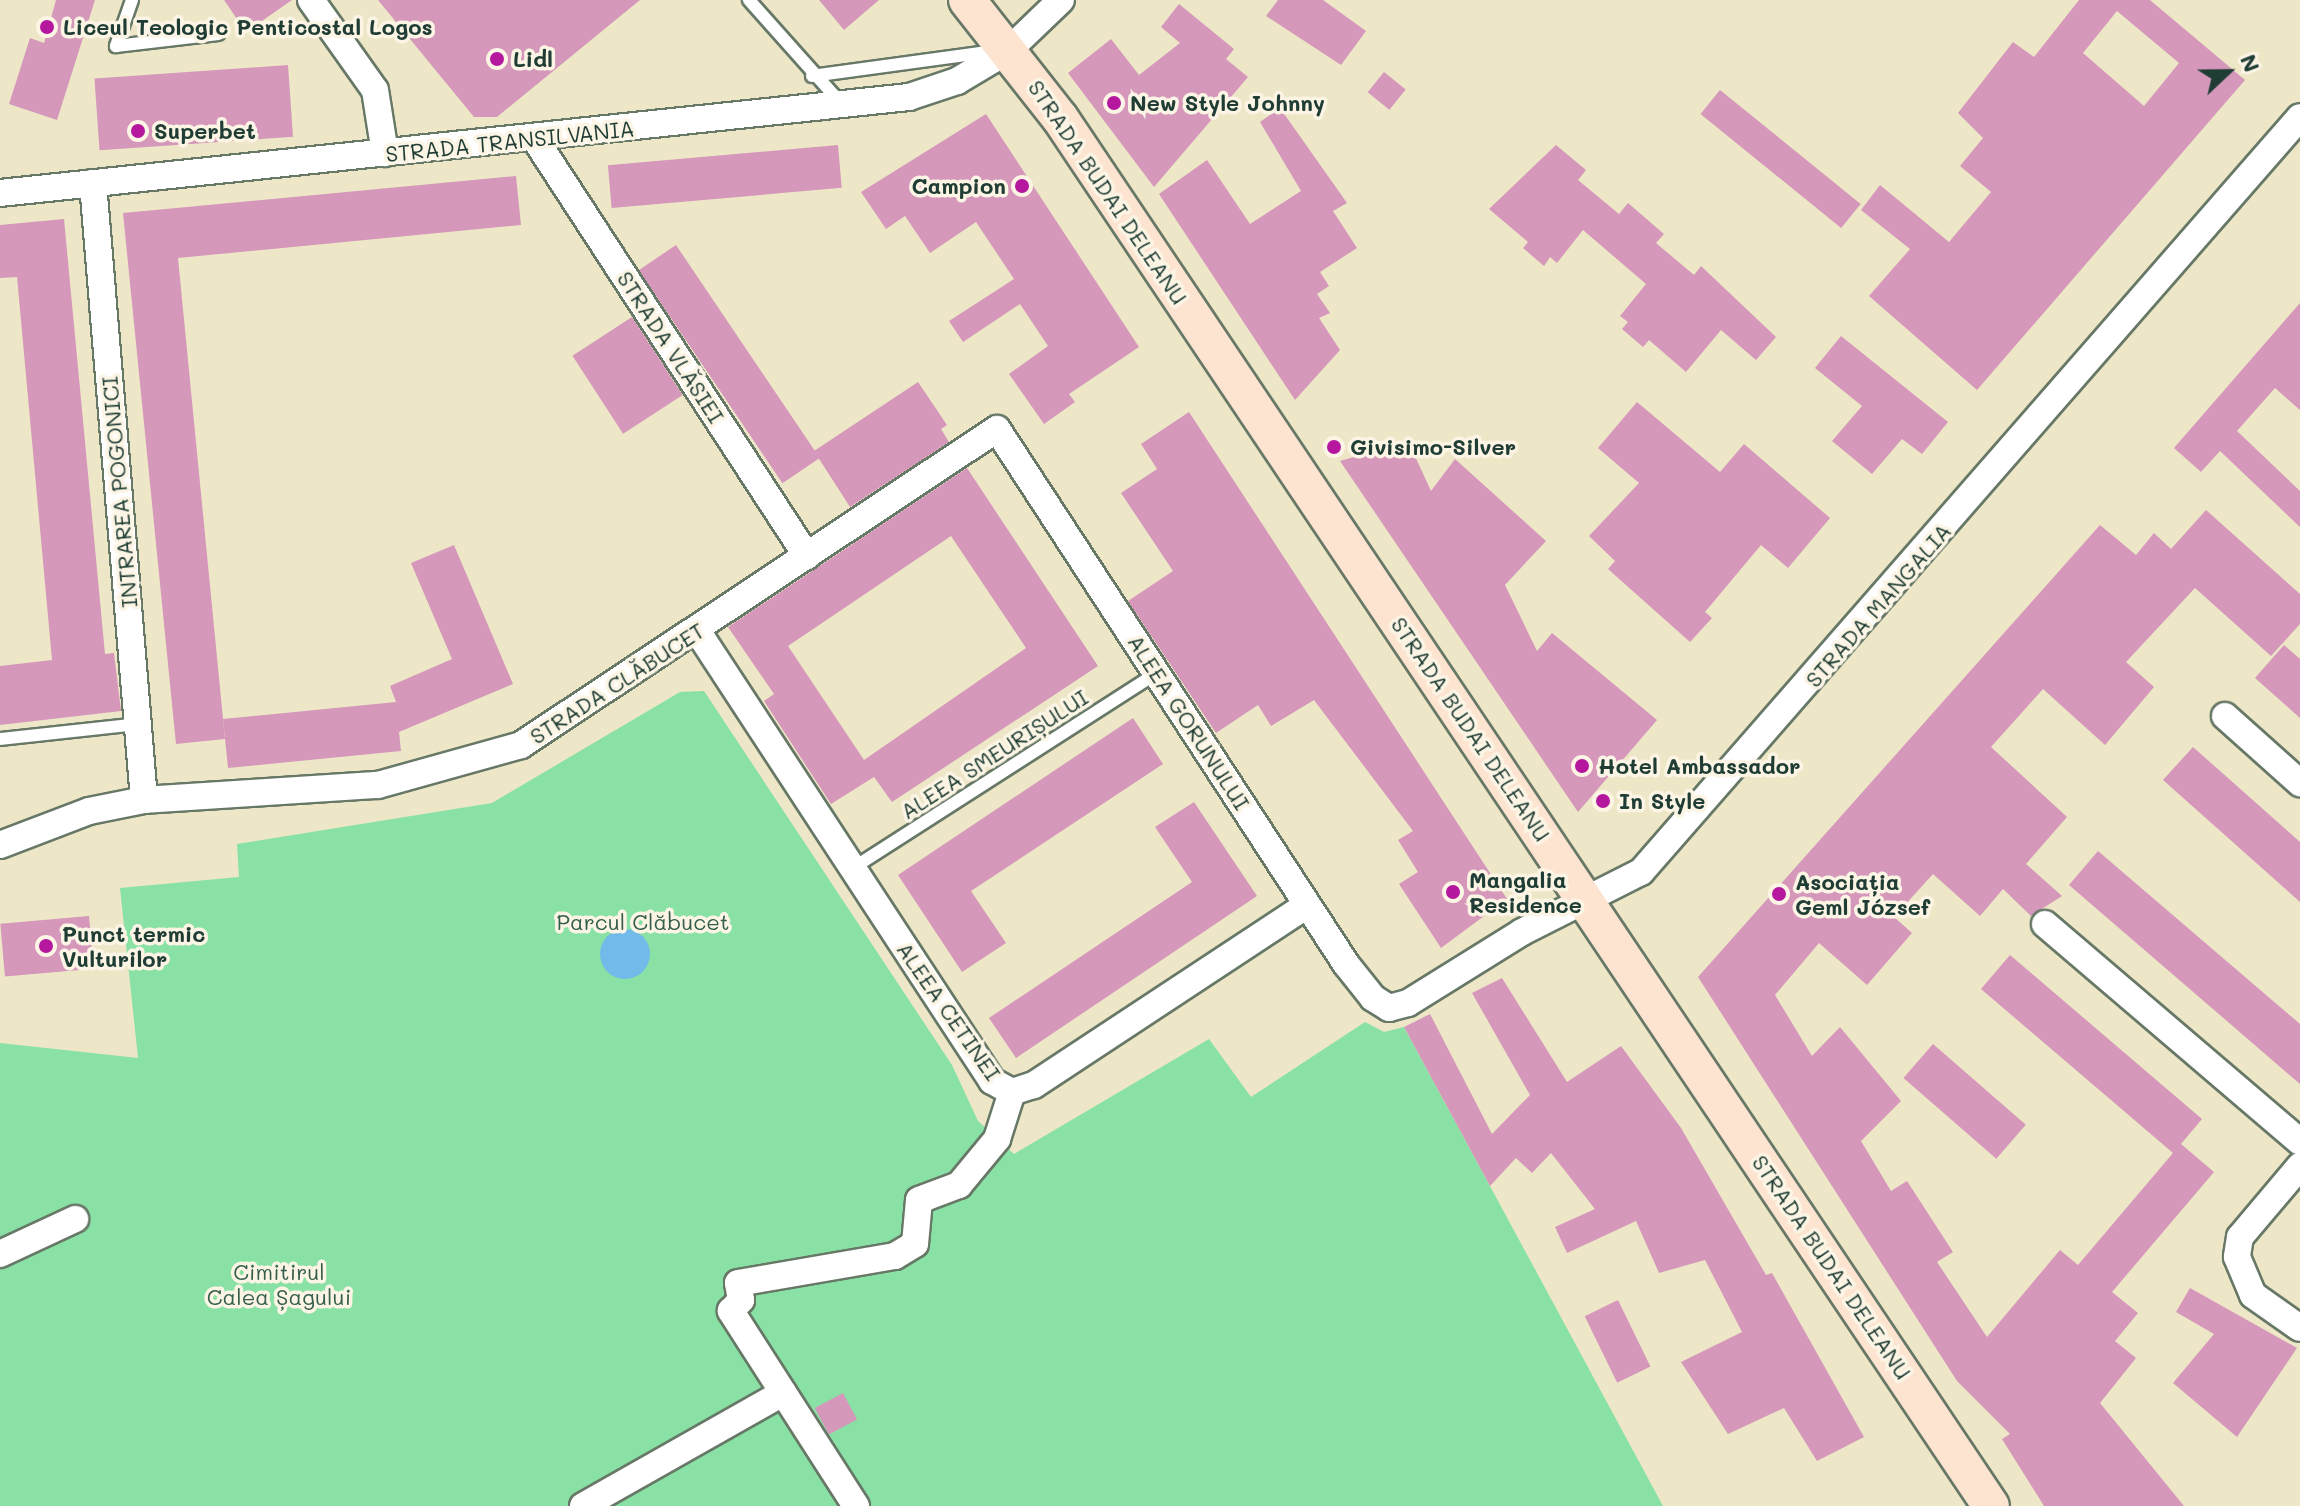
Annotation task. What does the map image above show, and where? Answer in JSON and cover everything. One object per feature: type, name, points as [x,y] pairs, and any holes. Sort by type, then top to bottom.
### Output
[{"type":"main road","name":"STRADA BUDAI DELEANU","points":[[967,0],[1009,50],[1587,902],[1991,1506]]},
{"type":"street","points":[[311,0],[375,90],[385,153]]},
{"type":"street","name":"STRADA TRANSILVANIA","points":[[0,193],[845,107],[942,88],[1009,50],[1061,0]]},
{"type":"street","name":"STRADA MANGALIA","points":[[1389,1008],[1641,872],[1735,771],[2300,117]]},
{"type":"street","name":"STRADA VLĂSIEI","points":[[535,139],[807,556]]},
{"type":"street","name":"INTRAREA POGONICI","points":[[93,183],[144,800]]},
{"type":"street","name":"STRADA CLĂBUCET","points":[[0,845],[89,811],[144,800],[332,791],[423,775],[521,745],[698,632],[997,429]]},
{"type":"street","name":"ALEEA GORUNULUI","points":[[997,429],[1307,905],[1373,998],[1389,1008]]},
{"type":"street","name":"ALEEA CETINEI","points":[[698,632],[992,1081],[1012,1092],[1034,1085],[1307,905]]},
{"type":"street","points":[[2225,716],[2300,783]]},
{"type":"street","points":[[2045,924],[2300,1142]]},
{"type":"street","points":[[856,1506],[794,1399],[783,1393],[731,1311],[741,1300],[738,1283],[895,1256],[915,1244],[919,1200],[959,1185],[997,1139],[1012,1092]]},
{"type":"street","points":[[2300,1166],[2240,1237],[2237,1257],[2253,1295],[2300,1328]]},
{"type":"street","points":[[0,1254],[75,1219]]},
{"type":"street","points":[[583,1506],[783,1393]]},
{"type":"lane","points":[[132,0],[116,46],[218,34]]},
{"type":"lane","points":[[749,0],[812,76],[845,107]]},
{"type":"lane","points":[[812,76],[935,54],[1009,50]]},
{"type":"lane","name":"ALEEA SMEURIȘULUI","points":[[853,868],[1157,673]]},
{"type":"lane","points":[[0,739],[138,724]]},
{"type":"green space","name":"Cimitirul Calea Șagului","points":[[704,691],[952,1065],[978,1121],[1014,1154],[1209,1039],[1251,1097],[1365,1022],[1384,1032],[1404,1027],[1663,1506],[0,1506],[0,1043],[138,1058],[120,888],[239,877],[237,844],[492,803],[680,692]]},
{"type":"water","points":[[625,929],[643,936],[650,954],[643,972],[625,979],[607,972],[600,954],[607,936]]},
{"type":"building","points":[[56,0],[95,0],[57,120],[9,104],[30,38],[44,43]]},
{"type":"building","points":[[224,0],[292,0],[246,32]]},
{"type":"building","name":"Lidl","points":[[378,0],[640,0],[497,117],[474,117]]},
{"type":"building","points":[[819,0],[879,0],[844,30]]},
{"type":"building","points":[[1278,0],[1323,0],[1366,31],[1341,65],[1266,16]]},
{"type":"building","points":[[2079,0],[2150,0],[2245,80],[1977,390],[1869,296],[1910,249],[1861,210],[1880,185],[1949,242],[1991,192],[1960,166],[1983,138],[1958,113],[2013,42],[2034,57]],"holes":[[[2117,11],[2179,63],[2144,106],[2083,53]]]},
{"type":"building","points":[[1179,4],[1234,49],[1226,59],[1248,77],[1154,187],[1068,73],[1111,39],[1139,75],[1180,43],[1161,27]]},
{"type":"building","points":[[288,65],[293,137],[99,150],[94,79]]},
{"type":"building","points":[[1384,72],[1406,90],[1389,110],[1368,92]]},
{"type":"building","points":[[1720,90],[1861,204],[1841,228],[1700,114]]},
{"type":"building","points":[[1280,108],[1347,203],[1333,211],[1357,248],[1320,272],[1329,286],[1317,294],[1330,313],[1319,318],[1340,350],[1295,400],[1159,194],[1207,160],[1250,224],[1301,191],[1260,122]]},
{"type":"building","points":[[986,114],[1139,347],[1069,394],[1075,402],[1044,424],[1009,374],[1048,346],[1020,304],[963,342],[949,321],[1014,279],[976,222],[930,253],[905,216],[886,229],[861,192]]},
{"type":"building","points":[[838,145],[842,188],[612,208],[608,165]]},
{"type":"building","points":[[1556,145],[1586,170],[1578,180],[1619,214],[1628,203],[1664,234],[1656,243],[1694,275],[1701,266],[1776,337],[1756,360],[1721,330],[1686,372],[1649,340],[1643,347],[1622,329],[1628,322],[1620,316],[1646,284],[1583,230],[1557,263],[1550,257],[1544,266],[1523,248],[1528,242],[1489,209]]},
{"type":"building","points":[[516,176],[521,225],[178,258],[225,739],[176,744],[123,213]]},
{"type":"building","points":[[64,219],[105,654],[114,653],[121,711],[0,725],[0,666],[52,660],[17,277],[0,278],[0,225]]},
{"type":"building","points":[[676,245],[820,458],[782,483],[639,270]]},
{"type":"building","points":[[2300,303],[2300,410],[2275,388],[2237,431],[2300,491],[2300,527],[2220,451],[2201,472],[2174,448]]},
{"type":"building","points":[[632,317],[683,395],[623,434],[572,356]]},
{"type":"building","points":[[1841,336],[1948,422],[1922,454],[1902,439],[1872,474],[1832,441],[1862,406],[1815,368]]},
{"type":"building","points":[[918,382],[947,425],[941,429],[949,442],[850,507],[814,451]]},
{"type":"building","points":[[1637,402],[1720,472],[1744,444],[1830,518],[1788,568],[1761,545],[1705,612],[1712,618],[1690,642],[1608,569],[1615,561],[1589,536],[1639,483],[1598,448]]},
{"type":"building","points":[[1189,412],[1507,899],[1441,948],[1399,884],[1418,872],[1398,840],[1413,831],[1314,700],[1271,726],[1258,705],[1216,733],[1128,601],[1173,571],[1121,493],[1157,469],[1141,444]]},
{"type":"building","points":[[1408,441],[1431,491],[1455,459],[1546,541],[1505,585],[1537,651],[1552,633],[1657,720],[1578,812],[1340,461]]},
{"type":"building","points":[[967,468],[1098,666],[892,802],[874,777],[831,804],[764,701],[774,694],[728,627]],"holes":[[[951,536],[1026,648],[864,760],[788,646]]]},
{"type":"building","points":[[2206,510],[2300,594],[2300,624],[2271,656],[2195,588],[2126,662],[2154,687],[2105,745],[2043,689],[1991,747],[2067,817],[2026,864],[2062,896],[2031,916],[2003,889],[1980,916],[1933,874],[1894,917],[1912,933],[1867,985],[1819,943],[1775,995],[1812,1056],[1840,1027],[1901,1101],[1861,1141],[1891,1191],[1907,1181],[1953,1252],[1937,1262],[1987,1337],[2060,1250],[2078,1265],[2173,1153],[1981,989],[2010,955],[2202,1119],[2181,1144],[2214,1172],[2112,1292],[2138,1313],[2115,1341],[2136,1358],[2100,1403],[2184,1506],[2044,1506],[2002,1439],[2010,1434],[1957,1381],[1698,977],[2100,525],[2136,555],[2154,533],[2171,549]]},
{"type":"building","points":[[454,545],[513,684],[399,732],[401,751],[228,768],[223,719],[396,702],[390,686],[452,659],[411,563]]},
{"type":"building","points":[[2284,645],[2300,659],[2300,718],[2255,678]]},
{"type":"building","points":[[1133,718],[1163,764],[971,891],[1006,943],[962,972],[898,875]]},
{"type":"building","points":[[2193,747],[2300,842],[2300,902],[2163,780]]},
{"type":"building","points":[[1194,802],[1257,896],[1016,1058],[989,1018],[1192,882],[1155,827]]},
{"type":"building","points":[[2098,851],[2300,1024],[2300,1084],[2069,885]]},
{"type":"building","name":"Punct termic Vulturilor","points":[[89,916],[94,969],[5,977],[0,924]]},
{"type":"building","points":[[1502,978],[1567,1082],[1621,1046],[1681,1128],[1766,1275],[1772,1273],[1864,1437],[1817,1461],[1784,1408],[1728,1434],[1681,1362],[1742,1332],[1705,1260],[1659,1273],[1636,1221],[1567,1253],[1555,1227],[1595,1209],[1551,1153],[1532,1173],[1516,1158],[1490,1186],[1404,1027],[1430,1014],[1492,1134],[1530,1095],[1472,993]]},
{"type":"building","points":[[1933,1044],[2026,1125],[1996,1159],[1903,1078]]},
{"type":"building","points":[[2190,1288],[2297,1348],[2237,1437],[2173,1383],[2214,1334],[2176,1312]]},
{"type":"building","points":[[1618,1300],[1650,1367],[1617,1383],[1585,1316]]},
{"type":"building","points":[[843,1393],[857,1419],[829,1435],[815,1408]]},
{"type":"place","name":"Liceul Teologic Penticostal Logos","points":[[47,27]]},
{"type":"place","name":"Lidl","points":[[497,59]]},
{"type":"place","name":"New Style Johnny","points":[[1114,103]]},
{"type":"place","name":"Superbet","points":[[138,131]]},
{"type":"place","name":"Campion","points":[[1022,186]]},
{"type":"place","name":"Givisimo-Silver","points":[[1334,447]]},
{"type":"place","name":"Hotel Ambassador","points":[[1582,766]]},
{"type":"place","name":"In Style","points":[[1603,801]]},
{"type":"place","name":"Mangalia Residence","points":[[1453,892]]},
{"type":"place","name":"Asociația Geml József","points":[[1779,894]]},
{"type":"place","name":"Punct termic Vulturilor","points":[[46,946]]},
{"type":"park label","name":"Parcul Clăbucet","points":[[643,922]]}]
